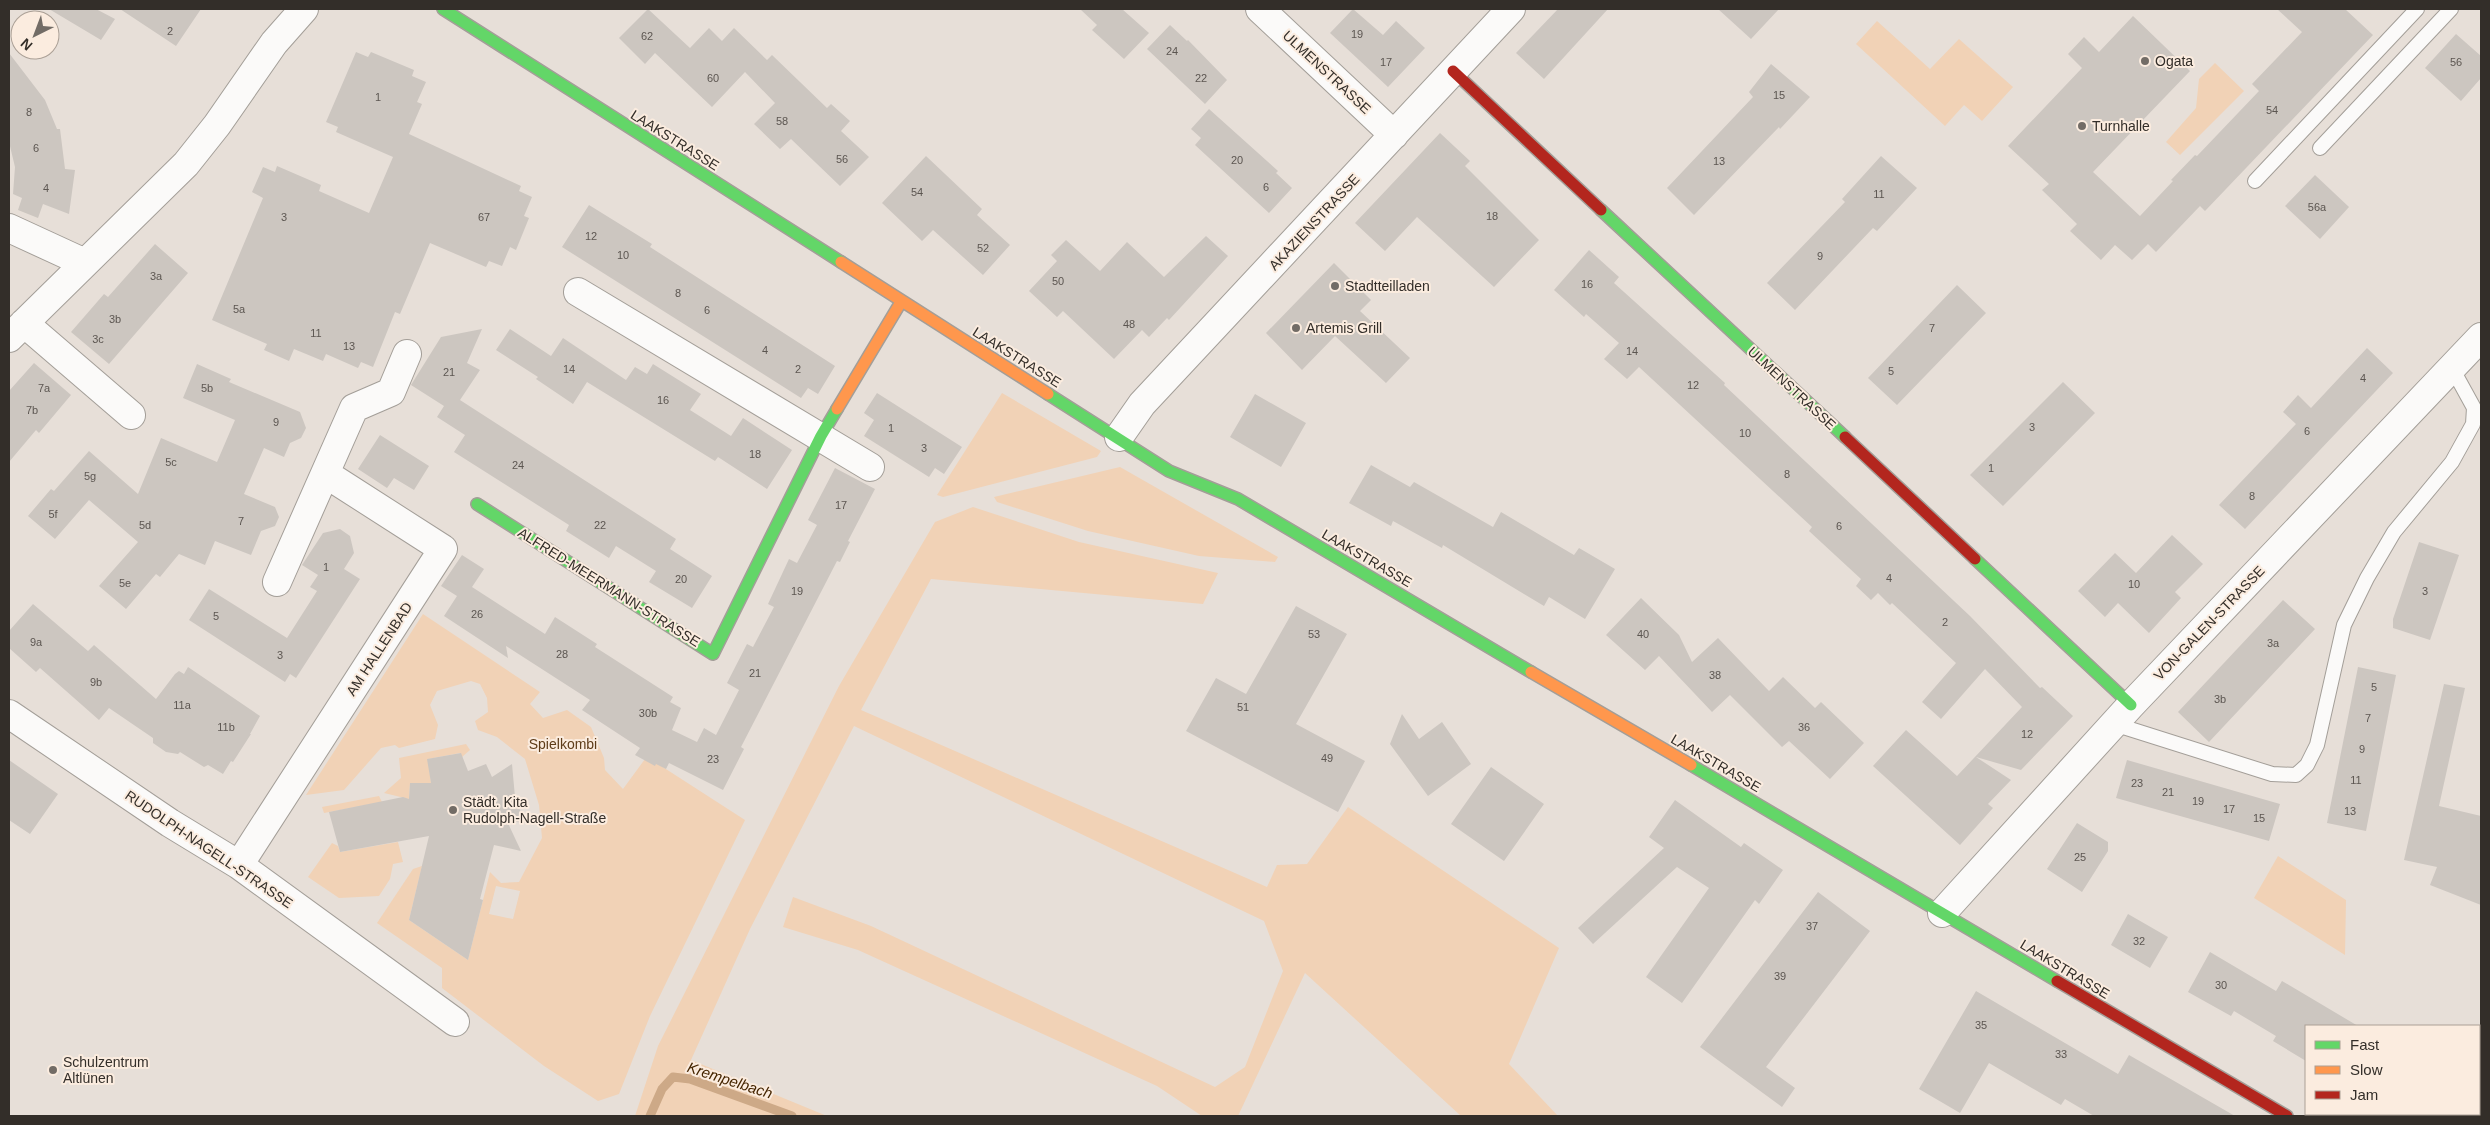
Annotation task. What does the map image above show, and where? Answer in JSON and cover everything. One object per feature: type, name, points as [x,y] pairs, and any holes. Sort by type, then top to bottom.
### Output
[{"type":"street","points":[[131,415],[17,330],[186,164],[217,125],[274,43],[304,9]]},
{"type":"street","name":"LAAKSTRASSE","points":[[443,9],[901,302],[1119,437],[1169,471],[1238,499],[2287,1116]]},
{"type":"street","name":"ULMENSTRASSE","points":[[1260,9],[1394,135]]},
{"type":"street","name":"AKAZIENSTRASSE","points":[[1119,437],[1142,404],[1512,9]]},
{"type":"street","name":"ULMENSTRASSE","points":[[1453,71],[2122,714]]},
{"type":"street","points":[[9,228],[85,263]]},
{"type":"street","points":[[578,292],[870,467]]},
{"type":"street","name":"ALFRED-MEERMANN-STRASSE","points":[[477,504],[713,654],[821,436],[901,302]]},
{"type":"street","name":"VON-GALEN-STRASSE","points":[[1942,913],[2122,714],[2481,337]]},
{"type":"street","points":[[276,582],[354,408],[391,392],[407,354]]},
{"type":"street","name":"AM HALLENBAD","points":[[238,865],[443,549],[326,474]]},
{"type":"street","name":"RUDOLPH-NAGELL-STRASSE","points":[[9,714],[170,824],[238,865],[455,1022]]},
{"type":"lane","points":[[2255,182],[2417,9]]},
{"type":"lane","points":[[2320,148],[2451,9]]},
{"type":"lane","points":[[2122,714],[2272,774],[2296,775],[2307,765],[2317,745],[2344,626],[2394,532],[2452,462],[2473,424],[2474,408],[2452,368]]},
{"type":"green space","points":[[1877,21],[1930,69],[1959,39],[2013,87],[1982,121],[1964,105],[1945,126],[1856,44]]},
{"type":"green space","points":[[2215,63],[2244,91],[2180,155],[2166,142],[2196,108],[2199,79]]},
{"type":"green space","points":[[1002,393],[1101,451],[1097,457],[943,497],[937,495]]},
{"type":"green space","points":[[1120,467],[1278,557],[1275,562],[1199,556],[1088,531],[997,502],[994,497]]},
{"type":"green space","points":[[973,507],[1079,542],[1218,573],[1203,604],[931,579],[861,710],[1267,887],[1277,865],[1307,864],[1348,807],[1559,948],[1509,1064],[1558,1116],[1461,1116],[1305,973],[1238,1116],[1202,1116],[1157,1086],[858,950],[783,927],[793,897],[871,926],[1215,1087],[1245,1067],[1283,971],[1264,921],[854,726],[750,929],[691,1060],[827,1116],[635,1116],[658,1046],[839,686],[935,522]]},
{"type":"green space","name":"Spielkombi","points":[[423,614],[540,692],[530,704],[543,718],[567,710],[591,727],[604,758],[605,770],[623,789],[645,759],[655,762],[745,820],[650,1016],[619,1094],[598,1101],[544,1066],[442,988],[442,968],[377,923],[413,869],[422,866],[409,920],[468,960],[490,872],[501,883],[519,882],[542,838],[539,805],[525,759],[497,737],[478,730],[475,721],[488,712],[487,698],[480,684],[471,681],[437,691],[430,705],[438,725],[435,739],[399,748],[395,745],[381,748],[344,790],[306,795]],"holes":[[[496,886],[520,891],[513,919],[489,914]]]},
{"type":"green space","points":[[466,744],[470,750],[462,757],[460,753],[428,759],[431,783],[410,783],[409,799],[384,793],[401,778],[399,758]]},
{"type":"green space","points":[[379,796],[382,802],[324,813],[322,807]]},
{"type":"green space","points":[[398,842],[403,862],[393,864],[390,879],[379,896],[339,898],[308,877],[332,843],[338,846],[340,852]]},
{"type":"green space","points":[[2278,856],[2346,900],[2345,955],[2254,898]]},
{"type":"building","points":[[49,9],[96,9],[115,19],[101,40],[60,16],[60,10]]},
{"type":"building","points":[[120,9],[201,9],[176,46]]},
{"type":"building","points":[[648,9],[690,48],[709,28],[722,41],[734,28],[767,60],[772,55],[827,108],[831,104],[850,121],[841,131],[869,157],[840,186],[791,139],[780,149],[754,124],[775,103],[745,72],[712,107],[655,53],[645,64],[619,38]]},
{"type":"building","points":[[1080,9],[1122,9],[1149,33],[1124,59],[1092,30],[1097,25]]},
{"type":"building","points":[[1353,9],[1383,35],[1396,21],[1425,48],[1388,87],[1330,33]]},
{"type":"building","points":[[1558,9],[1608,9],[1544,79],[1516,53]]},
{"type":"building","points":[[1718,9],[1779,9],[1751,39]]},
{"type":"building","points":[[2277,9],[2345,9],[2373,35],[2205,211],[2200,206],[2156,252],[2148,244],[2132,260],[2115,245],[2101,260],[2070,231],[2077,224],[2042,190],[2049,184],[2008,146],[2082,68],[2068,54],[2084,37],[2099,52],[2133,16],[2190,71],[2093,172],[2140,216],[2173,181],[2171,180],[2195,155],[2197,156],[2259,91],[2252,84],[2302,32]]},
{"type":"building","points":[[1170,25],[1188,40],[1227,80],[1205,104],[1147,49]]},
{"type":"building","points":[[2456,34],[2481,56],[2481,78],[2461,101],[2425,68]]},
{"type":"building","points":[[356,52],[368,57],[371,52],[414,70],[412,76],[426,82],[417,102],[422,104],[409,134],[521,186],[519,191],[532,197],[524,216],[529,218],[516,250],[510,247],[502,266],[489,261],[486,267],[430,243],[400,314],[395,312],[373,367],[361,362],[358,368],[326,354],[323,361],[294,349],[289,361],[264,350],[267,344],[212,320],[263,198],[252,192],[263,167],[275,172],[277,166],[321,185],[319,191],[369,213],[393,157],[336,132],[338,127],[326,122]]},
{"type":"building","points":[[9,53],[10,60],[14,60],[45,100],[57,129],[60,129],[65,169],[75,170],[69,214],[43,204],[38,218],[18,210],[22,198],[13,194],[15,167],[9,142]]},
{"type":"building","points":[[1771,64],[1810,97],[1694,215],[1667,188],[1753,97],[1749,92]]},
{"type":"building","points":[[1209,109],[1278,171],[1276,173],[1292,188],[1269,213],[1195,145],[1201,138],[1191,129]]},
{"type":"building","points":[[1440,133],[1470,161],[1465,166],[1539,240],[1494,287],[1417,217],[1385,251],[1355,223]]},
{"type":"building","points":[[926,156],[982,209],[977,215],[1010,245],[983,275],[933,230],[922,241],[882,203]]},
{"type":"building","points":[[1881,156],[1917,188],[1877,231],[1873,228],[1795,310],[1767,283],[1845,202],[1842,199]]},
{"type":"building","points":[[2315,175],[2349,207],[2320,239],[2285,206]]},
{"type":"building","points":[[589,205],[652,244],[650,247],[835,366],[818,394],[808,388],[801,398],[562,247]]},
{"type":"building","points":[[1206,236],[1228,256],[1169,320],[1167,318],[1149,337],[1142,330],[1114,359],[1063,311],[1057,317],[1029,291],[1057,261],[1051,255],[1066,240],[1100,271],[1127,242],[1164,277]]},
{"type":"building","points":[[155,244],[188,273],[109,364],[71,332],[104,294],[108,297]]},
{"type":"building","points":[[1589,250],[1619,277],[1614,283],[1725,383],[1724,385],[1970,616],[2040,688],[2042,687],[2073,716],[2021,770],[1976,757],[2011,780],[1988,804],[1993,808],[1960,845],[1873,766],[1906,730],[1957,776],[2022,707],[1985,669],[1941,719],[1922,702],[1956,663],[1892,603],[1890,605],[1878,593],[1871,600],[1856,586],[1861,579],[1809,531],[1812,527],[1639,367],[1627,379],[1604,359],[1619,343],[1586,314],[1584,317],[1554,290]]},
{"type":"building","points":[[1334,263],[1371,300],[1360,311],[1410,358],[1386,383],[1335,336],[1302,370],[1266,333]]},
{"type":"building","points":[[1957,285],[1986,313],[1897,405],[1868,378]]},
{"type":"building","points":[[482,329],[467,363],[480,370],[460,400],[676,539],[670,549],[712,576],[692,608],[649,582],[656,571],[616,546],[609,558],[566,531],[569,525],[454,452],[465,435],[437,417],[444,406],[411,385],[441,337]]},
{"type":"building","points":[[510,329],[551,356],[563,338],[626,380],[635,367],[647,374],[653,364],[701,394],[690,410],[731,436],[743,418],[792,450],[767,489],[718,457],[715,461],[587,382],[573,404],[536,379],[538,377],[496,350]]},
{"type":"building","points":[[2367,348],[2393,373],[2245,529],[2219,505],[2296,424],[2283,412],[2298,395],[2311,408]]},
{"type":"building","points":[[34,363],[71,395],[39,433],[36,430],[9,462],[9,391]]},
{"type":"building","points":[[197,364],[231,379],[229,382],[300,412],[306,428],[301,438],[290,443],[284,457],[264,448],[244,494],[275,507],[279,517],[275,526],[261,531],[251,555],[215,541],[205,565],[179,554],[160,577],[156,574],[126,609],[99,586],[138,542],[89,500],[55,539],[28,516],[51,489],[54,491],[89,451],[138,494],[161,438],[217,462],[235,420],[183,398]]},
{"type":"building","points":[[2063,382],[2095,413],[2003,506],[1970,475]]},
{"type":"building","points":[[877,393],[962,447],[944,474],[935,468],[929,477],[864,436],[874,420],[864,413]]},
{"type":"building","points":[[1255,394],[1306,423],[1281,467],[1230,437]]},
{"type":"building","points":[[380,435],[429,466],[414,490],[394,478],[387,488],[358,469]]},
{"type":"building","points":[[1371,465],[1410,487],[1414,482],[1493,527],[1501,512],[1574,555],[1579,548],[1615,569],[1585,619],[1549,597],[1544,606],[1443,545],[1442,548],[1393,521],[1391,526],[1349,503]]},
{"type":"building","points":[[835,468],[875,489],[848,541],[850,542],[840,562],[837,561],[741,747],[744,749],[723,790],[669,763],[666,769],[656,764],[655,766],[635,755],[640,748],[582,710],[590,700],[506,646],[508,658],[444,616],[457,596],[441,586],[462,555],[484,569],[472,587],[545,634],[555,617],[597,644],[595,647],[673,697],[670,702],[681,708],[672,730],[697,742],[704,728],[716,735],[739,690],[727,683],[747,644],[753,647],[774,607],[768,604],[789,559],[797,563],[817,525],[808,520]]},
{"type":"building","points":[[340,529],[350,536],[354,553],[344,569],[360,579],[296,678],[290,674],[285,682],[189,620],[209,589],[287,638],[317,591],[310,587],[318,575],[302,565],[323,533]]},
{"type":"building","points":[[2172,535],[2203,564],[2175,592],[2181,598],[2149,633],[2118,603],[2105,617],[2078,591],[2115,553],[2136,573]]},
{"type":"building","points":[[2419,542],[2459,555],[2430,640],[2393,628],[2393,619]]},
{"type":"building","points":[[1641,598],[1679,635],[1692,662],[1718,638],[1769,691],[1783,677],[1815,708],[1821,702],[1864,743],[1830,779],[1789,741],[1782,747],[1730,695],[1712,712],[1659,656],[1645,670],[1606,635]]},
{"type":"building","points":[[2283,600],[2315,629],[2209,742],[2178,712]]},
{"type":"building","points":[[33,604],[88,651],[94,645],[156,699],[175,674],[179,671],[184,674],[188,667],[260,716],[251,734],[223,774],[208,765],[204,767],[180,752],[178,754],[166,752],[153,743],[153,738],[109,708],[99,720],[40,668],[36,672],[9,648],[9,631]]},
{"type":"building","points":[[1296,606],[1347,634],[1296,724],[1365,761],[1338,812],[1186,731],[1216,678],[1246,694]]},
{"type":"building","points":[[2358,667],[2396,675],[2366,831],[2327,823]]},
{"type":"building","points":[[2444,684],[2465,688],[2439,806],[2481,816],[2481,905],[2430,885],[2437,867],[2404,860]]},
{"type":"building","points":[[1402,714],[1419,739],[1442,722],[1471,764],[1428,796],[1390,744]]},
{"type":"building","points":[[461,753],[468,771],[486,764],[492,777],[512,764],[515,797],[525,823],[507,821],[521,851],[494,845],[480,899],[483,900],[468,960],[409,920],[429,836],[340,852],[329,812],[403,797],[409,799],[410,783],[431,783],[427,759]]},
{"type":"building","points":[[9,760],[58,794],[30,834],[9,820]]},
{"type":"building","points":[[2127,760],[2280,804],[2269,841],[2116,798]]},
{"type":"building","points":[[1491,767],[1544,804],[1504,861],[1451,824]]},
{"type":"building","points":[[1675,800],[1741,847],[1744,843],[1783,870],[1759,904],[1755,900],[1682,1003],[1646,977],[1709,888],[1677,867],[1593,944],[1578,928],[1664,848],[1649,837]]},
{"type":"building","points":[[2077,823],[2108,842],[2108,851],[2082,892],[2047,869]]},
{"type":"building","points":[[1818,892],[1870,931],[1766,1067],[1795,1088],[1782,1107],[1700,1047]]},
{"type":"building","points":[[2128,914],[2168,937],[2150,968],[2111,945]]},
{"type":"building","points":[[2210,952],[2276,991],[2282,981],[2356,1025],[2305,1025],[2305,1060],[2273,1041],[2276,1036],[2234,1011],[2231,1016],[2188,992]]},
{"type":"building","points":[[1976,991],[2118,1074],[2129,1055],[2235,1116],[2094,1116],[2065,1099],[2061,1105],[1989,1063],[1960,1113],[1919,1089]]},
{"type":"waterway","name":"Krempelbach","points":[[650,1116],[662,1089],[673,1077],[690,1079],[792,1116]]},
{"type":"traffic: fast","points":[[443,9],[841,262]]},
{"type":"traffic: fast","points":[[1601,210],[1845,437]]},
{"type":"traffic: fast","points":[[1048,394],[1169,471],[1238,499],[1531,672]]},
{"type":"traffic: fast","points":[[477,504],[713,654],[821,436],[837,409]]},
{"type":"traffic: fast","points":[[1975,559],[2131,705]]},
{"type":"traffic: fast","points":[[1691,765],[2057,981]]},
{"type":"traffic: slow","points":[[841,262],[1048,394]]},
{"type":"traffic: slow","points":[[837,409],[901,302]]},
{"type":"traffic: slow","points":[[1531,672],[1691,765]]},
{"type":"traffic: jam","points":[[1453,71],[1601,210]]},
{"type":"traffic: jam","points":[[1845,437],[1975,559]]},
{"type":"traffic: jam","points":[[2057,981],[2287,1116]]},
{"type":"place","name":"Ogata","points":[[2145,61]]},
{"type":"place","name":"Turnhalle","points":[[2082,126]]},
{"type":"place","name":"Stadtteilladen","points":[[1335,286]]},
{"type":"place","name":"Artemis Grill","points":[[1296,328]]},
{"type":"place","name":"Städt. Kita Rudolph-Nagell-Straße","points":[[453,810]]},
{"type":"place","name":"Schulzentrum Altlünen","points":[[53,1070]]}]
